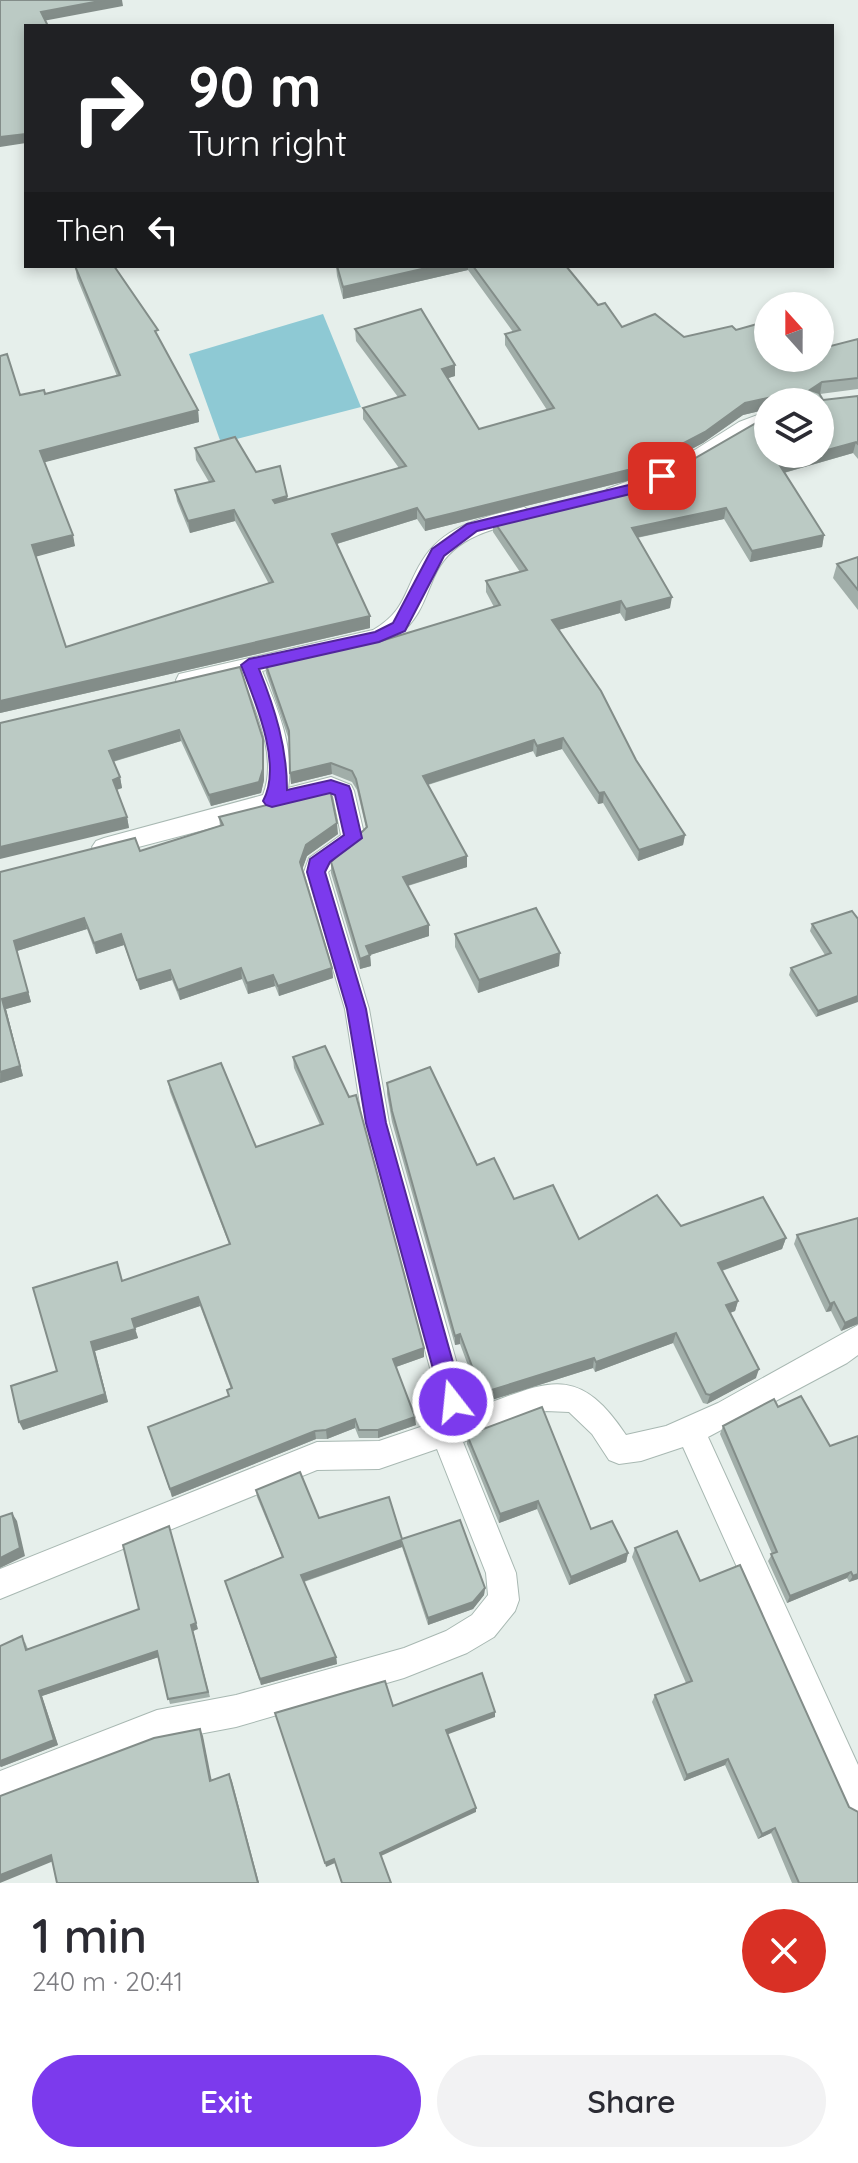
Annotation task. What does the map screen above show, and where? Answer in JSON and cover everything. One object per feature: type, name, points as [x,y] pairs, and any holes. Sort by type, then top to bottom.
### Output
[{"type":"street","points":[[596,498],[642,487],[712,450],[754,420]]},
{"type":"street","points":[[162,686],[379,636],[399,627],[438,553],[452,541],[472,527],[545,510]]},
{"type":"street","points":[[249,665],[268,713],[279,767],[278,790],[272,801]]},
{"type":"street","points":[[0,1787],[157,1726],[236,1711],[404,1663],[456,1642],[483,1626],[504,1600],[501,1573],[453,1431],[376,1123],[357,1009],[316,872],[317,864],[324,857],[353,838],[343,791],[331,786],[80,853]]},
{"type":"street","points":[[0,1584],[317,1456],[379,1455],[546,1398],[575,1399],[602,1424],[619,1450],[634,1450],[690,1430],[837,1354],[858,1338]]},
{"type":"street","points":[[690,1430],[858,1801]]},
{"type":"water","points":[[323,314],[361,407],[221,443],[189,354]]},
{"type":"building","points":[[0,0],[105,0],[41,12],[47,24],[24,24],[24,134],[0,137]]},
{"type":"building","points":[[76,268],[115,268],[158,330],[155,331],[198,410],[40,451],[73,535],[32,545],[66,647],[273,582],[234,510],[188,521],[175,490],[214,481],[195,448],[235,437],[256,472],[280,466],[287,496],[273,500],[275,503],[406,466],[363,408],[405,395],[355,329],[421,309],[455,365],[442,369],[479,429],[554,408],[505,334],[520,330],[474,268],[568,268],[598,305],[605,303],[622,327],[655,314],[684,337],[732,326],[736,330],[754,325],[754,372],[834,372],[834,345],[858,339],[858,378],[822,382],[813,388],[754,388],[754,401],[745,403],[705,432],[636,468],[425,520],[417,508],[332,534],[370,616],[0,701],[0,356],[7,354],[20,395],[44,390],[45,394],[120,375]]},
{"type":"building","points":[[338,268],[426,268],[343,287]]},
{"type":"building","points":[[858,396],[858,444],[834,448],[834,399]]},
{"type":"building","points":[[754,424],[754,468],[782,468],[824,535],[752,551],[726,508],[632,528],[672,597],[626,609],[621,601],[552,620],[601,691],[636,760],[685,835],[639,850],[604,792],[599,793],[563,738],[537,746],[534,740],[423,776],[467,856],[403,877],[429,925],[366,946],[370,955],[360,959],[331,862],[367,827],[356,779],[352,771],[331,763],[290,773],[289,731],[265,662],[379,636],[381,641],[500,605],[486,581],[527,570],[493,520],[652,483]]},
{"type":"building","points":[[858,557],[858,590],[837,564]]},
{"type":"building","points":[[240,667],[263,739],[263,769],[259,782],[209,795],[179,730],[109,751],[120,777],[113,780],[127,817],[0,847],[0,723]]},
{"type":"building","points":[[330,789],[337,823],[306,845],[300,862],[332,968],[278,986],[273,975],[247,983],[241,968],[178,990],[170,970],[137,980],[121,934],[94,943],[84,918],[14,941],[28,992],[2,999],[20,1066],[0,1072],[0,872],[135,838],[140,851],[223,825],[219,817]]},
{"type":"building","points":[[536,908],[560,953],[479,980],[455,934]]},
{"type":"building","points":[[852,911],[858,919],[858,996],[818,1011],[791,968],[831,953],[812,924]]},
{"type":"building","points":[[325,1046],[349,1097],[356,1095],[424,1348],[393,1359],[415,1417],[378,1430],[359,1430],[355,1419],[315,1431],[170,1489],[148,1427],[229,1396],[227,1390],[232,1388],[198,1297],[132,1319],[135,1329],[91,1342],[105,1394],[19,1422],[11,1386],[57,1371],[33,1288],[117,1262],[122,1281],[230,1244],[168,1081],[221,1063],[256,1147],[323,1124],[293,1057]]},
{"type":"building","points":[[430,1067],[477,1165],[494,1158],[514,1199],[553,1185],[579,1239],[657,1195],[681,1226],[763,1197],[786,1238],[718,1263],[738,1301],[726,1305],[759,1369],[710,1395],[706,1394],[676,1333],[596,1362],[594,1358],[482,1393],[460,1334],[455,1336],[392,1111],[387,1083]]},
{"type":"building","points":[[858,1218],[858,1317],[845,1323],[834,1302],[830,1304],[797,1235]]},
{"type":"building","points":[[801,1396],[830,1446],[858,1436],[858,1574],[853,1576],[851,1572],[790,1596],[771,1554],[777,1552],[723,1426],[774,1399],[778,1407]]},
{"type":"building","points":[[542,1407],[591,1529],[612,1521],[628,1553],[571,1577],[538,1501],[500,1514],[467,1435]]},
{"type":"building","points":[[300,1472],[319,1518],[389,1497],[402,1539],[460,1520],[485,1588],[473,1602],[428,1618],[401,1540],[301,1575],[336,1657],[260,1679],[225,1581],[283,1557],[256,1490]]},
{"type":"building","points":[[12,1513],[20,1548],[0,1558],[0,1517]]},
{"type":"building","points":[[169,1526],[196,1623],[191,1625],[208,1692],[168,1699],[157,1651],[39,1691],[54,1740],[0,1761],[0,1646],[22,1636],[26,1650],[139,1609],[123,1545]]},
{"type":"building","points":[[677,1531],[700,1581],[740,1565],[849,1807],[858,1812],[858,1883],[799,1883],[775,1828],[762,1834],[728,1759],[687,1775],[655,1695],[692,1681],[635,1548]]},
{"type":"building","points":[[482,1673],[495,1712],[446,1730],[476,1808],[380,1853],[391,1883],[342,1883],[334,1859],[325,1863],[275,1713],[385,1681],[393,1706]]},
{"type":"building","points":[[200,1729],[210,1781],[229,1774],[258,1883],[57,1883],[51,1855],[0,1875],[0,1796],[154,1738]]},
{"type":"route","points":[[453,1402],[376,1123],[357,1009],[316,872],[317,864],[324,857],[353,838],[343,791],[331,786],[272,801],[280,777],[277,758],[268,713],[249,665],[379,636],[399,627],[438,553],[472,527],[642,487],[662,476]]}]
